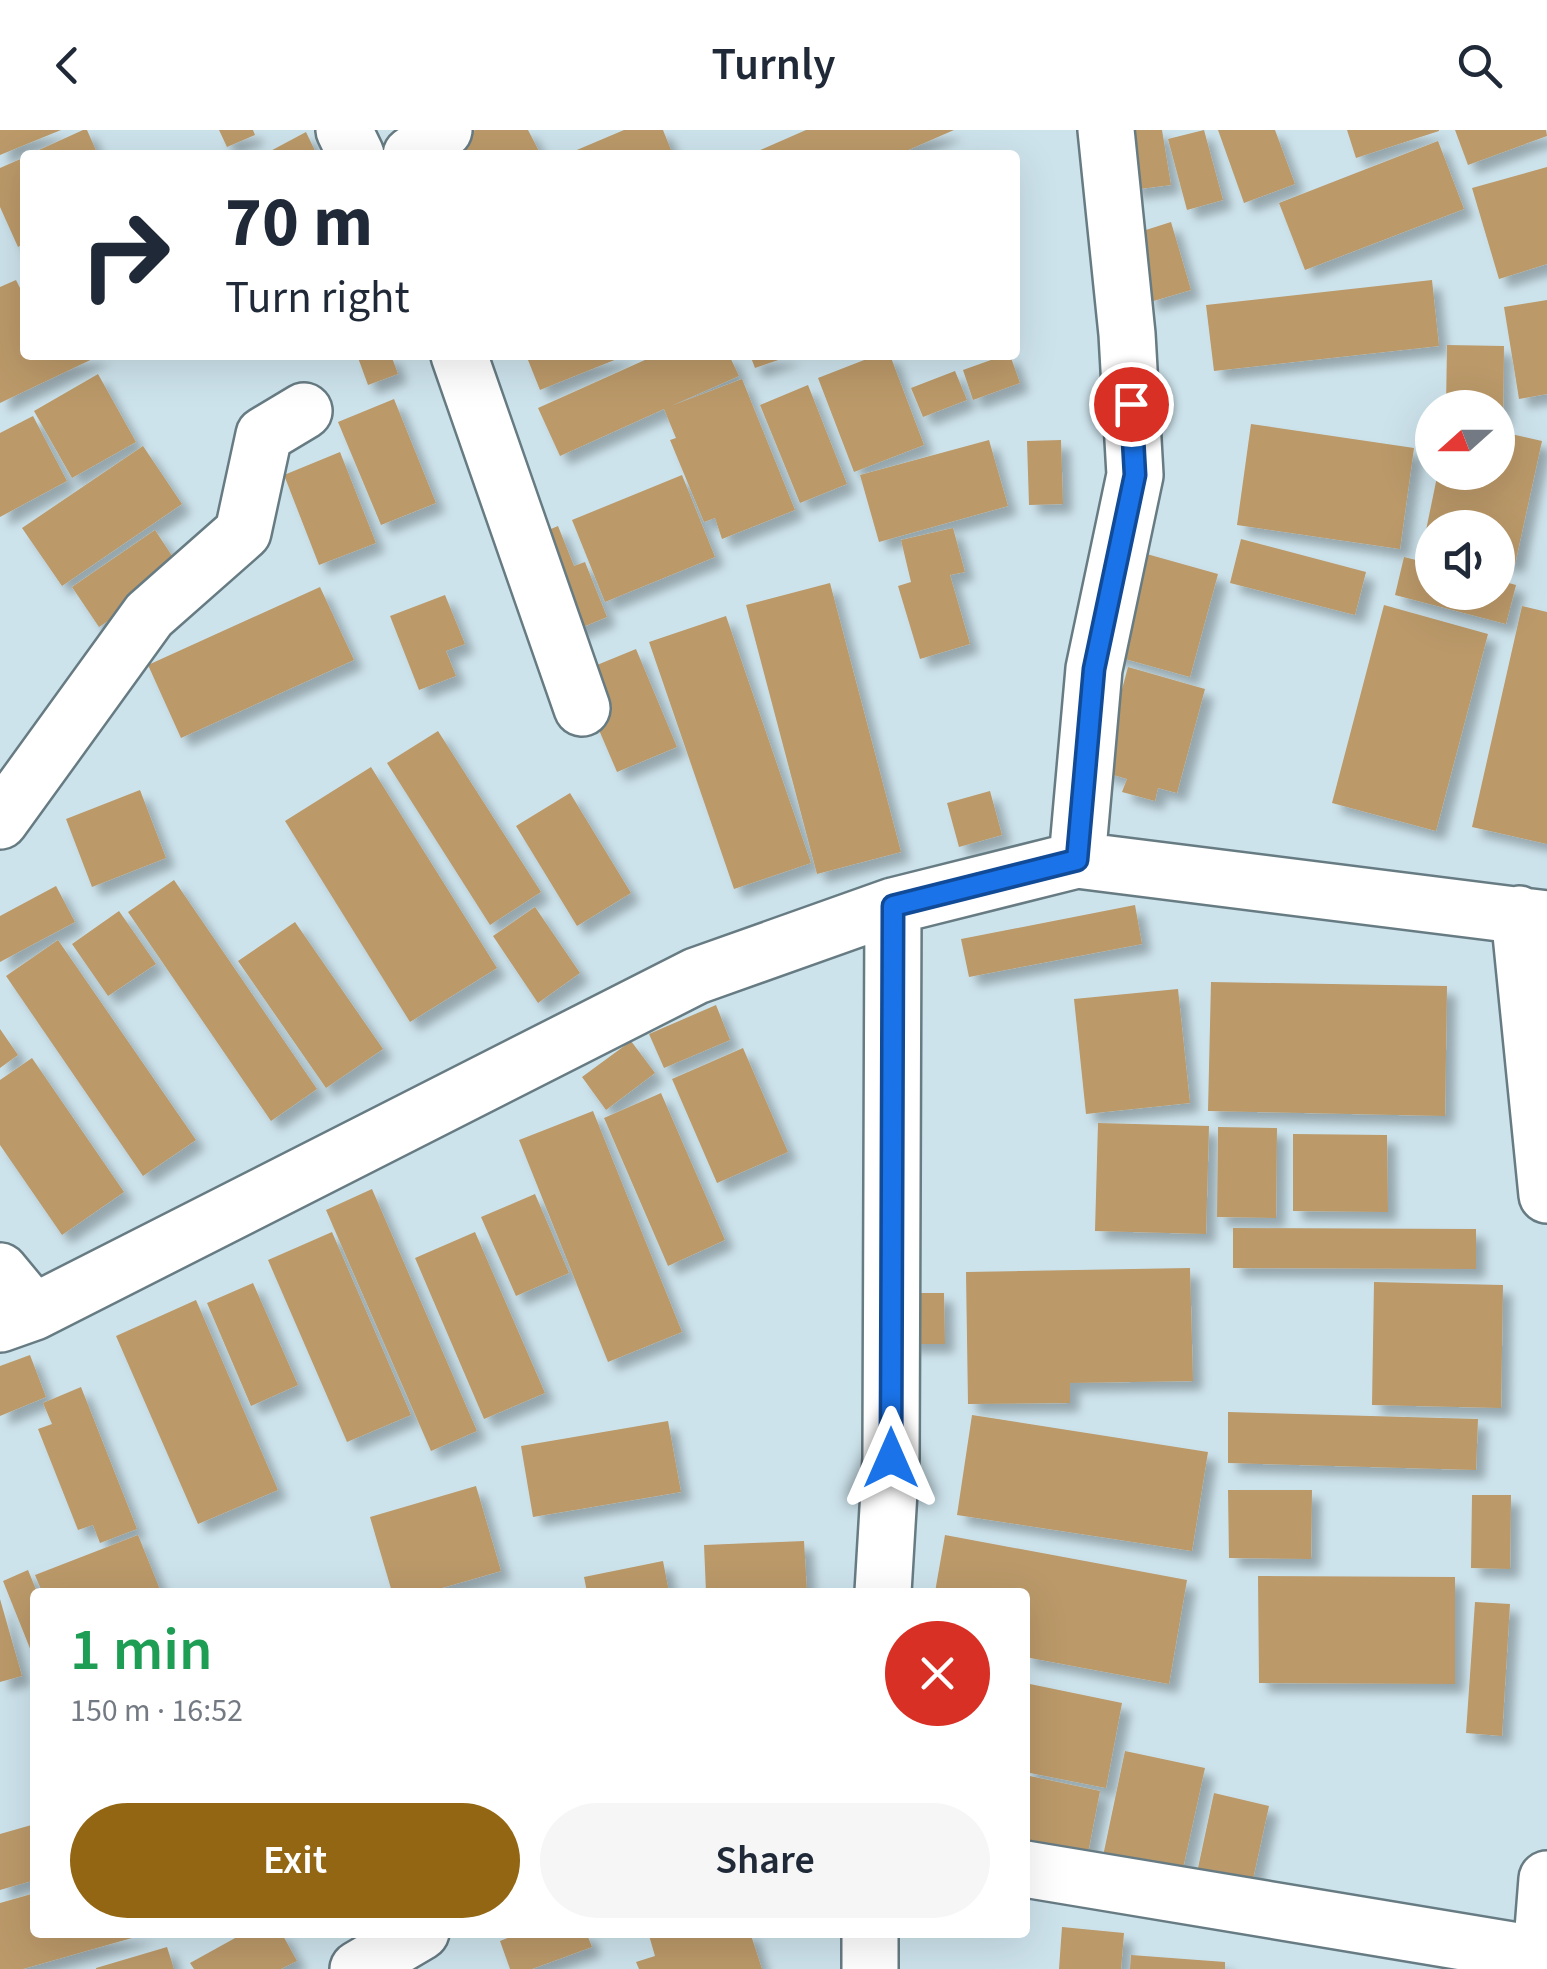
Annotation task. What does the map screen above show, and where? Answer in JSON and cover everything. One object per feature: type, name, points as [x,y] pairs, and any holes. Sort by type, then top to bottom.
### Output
[{"type":"street","points":[[417,150],[444,130]]},
{"type":"street","points":[[1077,860],[1094,669],[1135,475],[1128,334],[1106,130]]},
{"type":"street","points":[[461,360],[582,708]]},
{"type":"street","points":[[0,822],[149,615],[243,532],[264,435],[304,411]]},
{"type":"street","points":[[0,1270],[17,1318],[696,976],[893,906],[1077,860],[1533,916],[1547,1195]]},
{"type":"street","points":[[883,1588],[891,1458],[893,906]]},
{"type":"street","points":[[1030,1870],[1544,1956],[1547,1879]]},
{"type":"street","points":[[358,1969],[411,1938]]},
{"type":"street","points":[[870,1938],[870,1969]]},
{"type":"building","points":[[0,130],[61,130],[0,155]]},
{"type":"building","points":[[87,130],[96,150],[39,150]]},
{"type":"building","points":[[219,130],[253,130],[255,135],[227,147]]},
{"type":"building","points":[[475,130],[528,130],[538,150],[437,150]]},
{"type":"building","points":[[624,130],[663,130],[671,150],[577,150]]},
{"type":"building","points":[[806,130],[954,130],[908,150],[760,150]]},
{"type":"building","points":[[1122,130],[1162,130],[1171,185],[1131,190]]},
{"type":"building","points":[[1204,130],[1223,200],[1187,210],[1168,139]]},
{"type":"building","points":[[1218,130],[1275,130],[1295,184],[1244,203]]},
{"type":"building","points":[[1347,130],[1439,130],[1439,131],[1356,158]]},
{"type":"building","points":[[1455,130],[1546,130],[1547,136],[1468,165]]},
{"type":"building","points":[[306,132],[315,150],[272,150]]},
{"type":"building","points":[[1438,141],[1464,209],[1305,270],[1279,203]]},
{"type":"building","points":[[20,159],[18,247],[0,207],[0,168]]},
{"type":"building","points":[[1547,167],[1547,264],[1499,279],[1472,188]]},
{"type":"building","points":[[1171,222],[1191,290],[1150,302],[1130,235]]},
{"type":"building","points":[[16,280],[20,288],[20,360],[90,360],[0,403],[0,287]]},
{"type":"building","points":[[1432,280],[1439,346],[1214,371],[1206,305]]},
{"type":"building","points":[[1547,300],[1547,394],[1519,399],[1504,307]]},
{"type":"building","points":[[1447,345],[1504,346],[1503,390],[1446,390]]},
{"type":"building","points":[[359,360],[393,360],[398,374],[368,385]]},
{"type":"building","points":[[528,360],[615,360],[540,390]]},
{"type":"building","points":[[645,360],[731,360],[739,376],[671,406],[742,379],[795,510],[722,539],[715,518],[704,522],[670,440],[676,438],[664,409],[560,456],[538,408]]},
{"type":"building","points":[[752,360],[778,360],[755,368]]},
{"type":"building","points":[[864,360],[892,360],[924,445],[854,472],[818,378]]},
{"type":"building","points":[[991,360],[1012,360],[1020,383],[973,400],[963,370]]},
{"type":"building","points":[[955,371],[967,400],[923,417],[911,388]]},
{"type":"building","points":[[98,374],[136,442],[72,478],[34,411]]},
{"type":"building","points":[[808,385],[847,484],[800,503],[760,405]]},
{"type":"building","points":[[394,399],[436,503],[381,525],[338,422]]},
{"type":"building","points":[[33,416],[67,481],[0,517],[0,433]]},
{"type":"building","points":[[1251,424],[1414,448],[1400,549],[1237,525]]},
{"type":"building","points":[[1515,435],[1542,441],[1515,564],[1515,510],[1430,510],[1434,490],[1515,490]]},
{"type":"building","points":[[989,440],[1008,506],[879,542],[860,475]]},
{"type":"building","points":[[1061,440],[1063,504],[1029,505],[1027,441]]},
{"type":"building","points":[[143,446],[182,504],[62,586],[22,528]]},
{"type":"building","points":[[340,452],[376,543],[319,565],[284,475]]},
{"type":"building","points":[[682,475],[715,557],[605,602],[572,520]]},
{"type":"building","points":[[558,526],[574,566],[585,562],[607,617],[566,634],[527,539]]},
{"type":"building","points":[[953,528],[965,572],[950,575],[970,644],[920,659],[898,586],[911,582],[901,540]]},
{"type":"building","points":[[155,530],[182,571],[99,627],[72,587]]},
{"type":"building","points":[[1241,539],[1366,572],[1355,615],[1230,583]]},
{"type":"building","points":[[1136,551],[1218,574],[1190,677],[1107,654]]},
{"type":"building","points":[[1404,557],[1415,560],[1415,600],[1395,595]]},
{"type":"building","points":[[830,583],[901,852],[817,874],[746,605]]},
{"type":"building","points":[[320,587],[354,660],[181,738],[148,665]]},
{"type":"building","points":[[445,595],[465,644],[446,651],[456,676],[419,690],[390,616]]},
{"type":"building","points":[[1384,605],[1488,634],[1436,831],[1332,803]]},
{"type":"building","points":[[1522,606],[1547,612],[1547,844],[1472,827]]},
{"type":"building","points":[[1452,610],[1510,610],[1506,624]]},
{"type":"building","points":[[726,616],[811,863],[734,889],[649,642]]},
{"type":"building","points":[[636,649],[677,747],[617,772],[575,674]]},
{"type":"building","points":[[1128,667],[1205,689],[1177,793],[1158,788],[1155,801],[1122,792],[1127,779],[1100,771]]},
{"type":"building","points":[[438,731],[541,892],[490,925],[387,763]]},
{"type":"building","points":[[371,767],[497,968],[410,1022],[285,821]]},
{"type":"building","points":[[140,790],[166,858],[92,887],[66,819]]},
{"type":"building","points":[[990,791],[1002,835],[959,847],[947,803]]},
{"type":"building","points":[[570,793],[631,893],[577,926],[516,826]]},
{"type":"building","points":[[174,880],[317,1089],[271,1121],[128,912]]},
{"type":"building","points":[[56,886],[75,922],[0,962],[0,916]]},
{"type":"building","points":[[1135,905],[1142,944],[969,977],[961,939]]},
{"type":"building","points":[[535,907],[580,973],[538,1003],[493,936]]},
{"type":"building","points":[[119,911],[156,964],[108,996],[72,944]]},
{"type":"building","points":[[295,922],[383,1049],[326,1088],[238,961]]},
{"type":"building","points":[[58,940],[196,1140],[143,1176],[6,976]]},
{"type":"building","points":[[1211,982],[1447,986],[1445,1116],[1208,1111]]},
{"type":"building","points":[[1178,989],[1190,1103],[1086,1114],[1074,999]]},
{"type":"building","points":[[716,1005],[730,1040],[664,1068],[649,1034]]},
{"type":"building","points":[[0,1029],[18,1055],[0,1068]]},
{"type":"building","points":[[631,1041],[655,1073],[606,1110],[582,1077]]},
{"type":"building","points":[[743,1048],[788,1152],[717,1183],[672,1079]]},
{"type":"building","points":[[32,1058],[124,1192],[62,1235],[0,1145],[0,1080]]},
{"type":"building","points":[[661,1093],[725,1240],[668,1266],[604,1118]]},
{"type":"building","points":[[593,1111],[682,1332],[608,1362],[519,1140]]},
{"type":"building","points":[[1098,1123],[1209,1126],[1206,1234],[1095,1231]]},
{"type":"building","points":[[1218,1127],[1277,1128],[1276,1218],[1217,1217]]},
{"type":"building","points":[[1293,1134],[1387,1135],[1388,1212],[1293,1211]]},
{"type":"building","points":[[372,1189],[477,1431],[431,1451],[326,1210]]},
{"type":"building","points":[[535,1194],[569,1273],[516,1296],[481,1217]]},
{"type":"building","points":[[1233,1228],[1476,1229],[1476,1269],[1233,1268]]},
{"type":"building","points":[[332,1232],[411,1415],[347,1442],[268,1260]]},
{"type":"building","points":[[475,1232],[545,1393],[484,1419],[415,1258]]},
{"type":"building","points":[[1190,1268],[1193,1381],[1070,1383],[1070,1403],[968,1404],[966,1272]]},
{"type":"building","points":[[1374,1282],[1503,1285],[1501,1408],[1372,1405]]},
{"type":"building","points":[[253,1283],[298,1385],[251,1406],[207,1303]]},
{"type":"building","points":[[904,1293],[944,1293],[945,1344],[906,1344]]},
{"type":"building","points":[[196,1300],[278,1490],[198,1524],[116,1336]]},
{"type":"building","points":[[30,1355],[46,1397],[0,1416],[0,1366]]},
{"type":"building","points":[[81,1387],[137,1529],[100,1543],[93,1525],[78,1530],[38,1429],[52,1424],[43,1403]]},
{"type":"building","points":[[1228,1412],[1478,1419],[1476,1470],[1228,1463]]},
{"type":"building","points":[[972,1415],[1208,1452],[1192,1551],[957,1515]]},
{"type":"building","points":[[668,1421],[681,1492],[533,1517],[521,1446]]},
{"type":"building","points":[[476,1486],[501,1571],[442,1588],[391,1588],[370,1517]]},
{"type":"building","points":[[1228,1490],[1312,1490],[1311,1559],[1229,1558]]},
{"type":"building","points":[[1472,1495],[1511,1495],[1510,1569],[1471,1568]]},
{"type":"building","points":[[138,1535],[159,1588],[40,1588],[35,1575]]},
{"type":"building","points":[[945,1535],[1187,1580],[1169,1684],[1030,1658],[1030,1588],[936,1588]]},
{"type":"building","points":[[804,1541],[807,1588],[706,1588],[704,1545]]},
{"type":"building","points":[[663,1561],[668,1588],[586,1588],[584,1577]]},
{"type":"building","points":[[28,1570],[35,1588],[30,1588],[30,1648],[3,1581]]},
{"type":"building","points":[[1258,1576],[1455,1577],[1455,1684],[1259,1683]]},
{"type":"building","points":[[0,1599],[22,1676],[0,1682]]},
{"type":"building","points":[[1475,1602],[1510,1604],[1502,1736],[1466,1733]]},
{"type":"building","points":[[1030,1684],[1122,1703],[1106,1788],[1030,1773]]},
{"type":"building","points":[[1125,1751],[1205,1768],[1182,1873],[1103,1856]]},
{"type":"building","points":[[1030,1776],[1100,1791],[1087,1858],[1030,1847]]},
{"type":"building","points":[[1214,1793],[1269,1806],[1253,1879],[1198,1868]]},
{"type":"building","points":[[30,1825],[30,1881],[0,1890],[0,1834]]},
{"type":"building","points":[[30,1894],[30,1938],[132,1938],[23,1969],[0,1969],[0,1903]]},
{"type":"building","points":[[1062,1927],[1124,1933],[1121,1969],[1059,1969]]},
{"type":"building","points":[[235,1938],[284,1938],[297,1961],[281,1969],[194,1969],[190,1963]]},
{"type":"building","points":[[588,1938],[592,1947],[532,1969],[510,1969],[500,1941]]},
{"type":"building","points":[[650,1938],[752,1938],[762,1969],[639,1969],[636,1962],[655,1956]]},
{"type":"building","points":[[167,1947],[174,1969],[96,1969],[96,1968]]},
{"type":"building","points":[[1131,1955],[1225,1962],[1225,1969],[1130,1969]]},
{"type":"route","points":[[891,1458],[893,906],[1077,860],[1094,669],[1135,475],[1131,404]]}]
